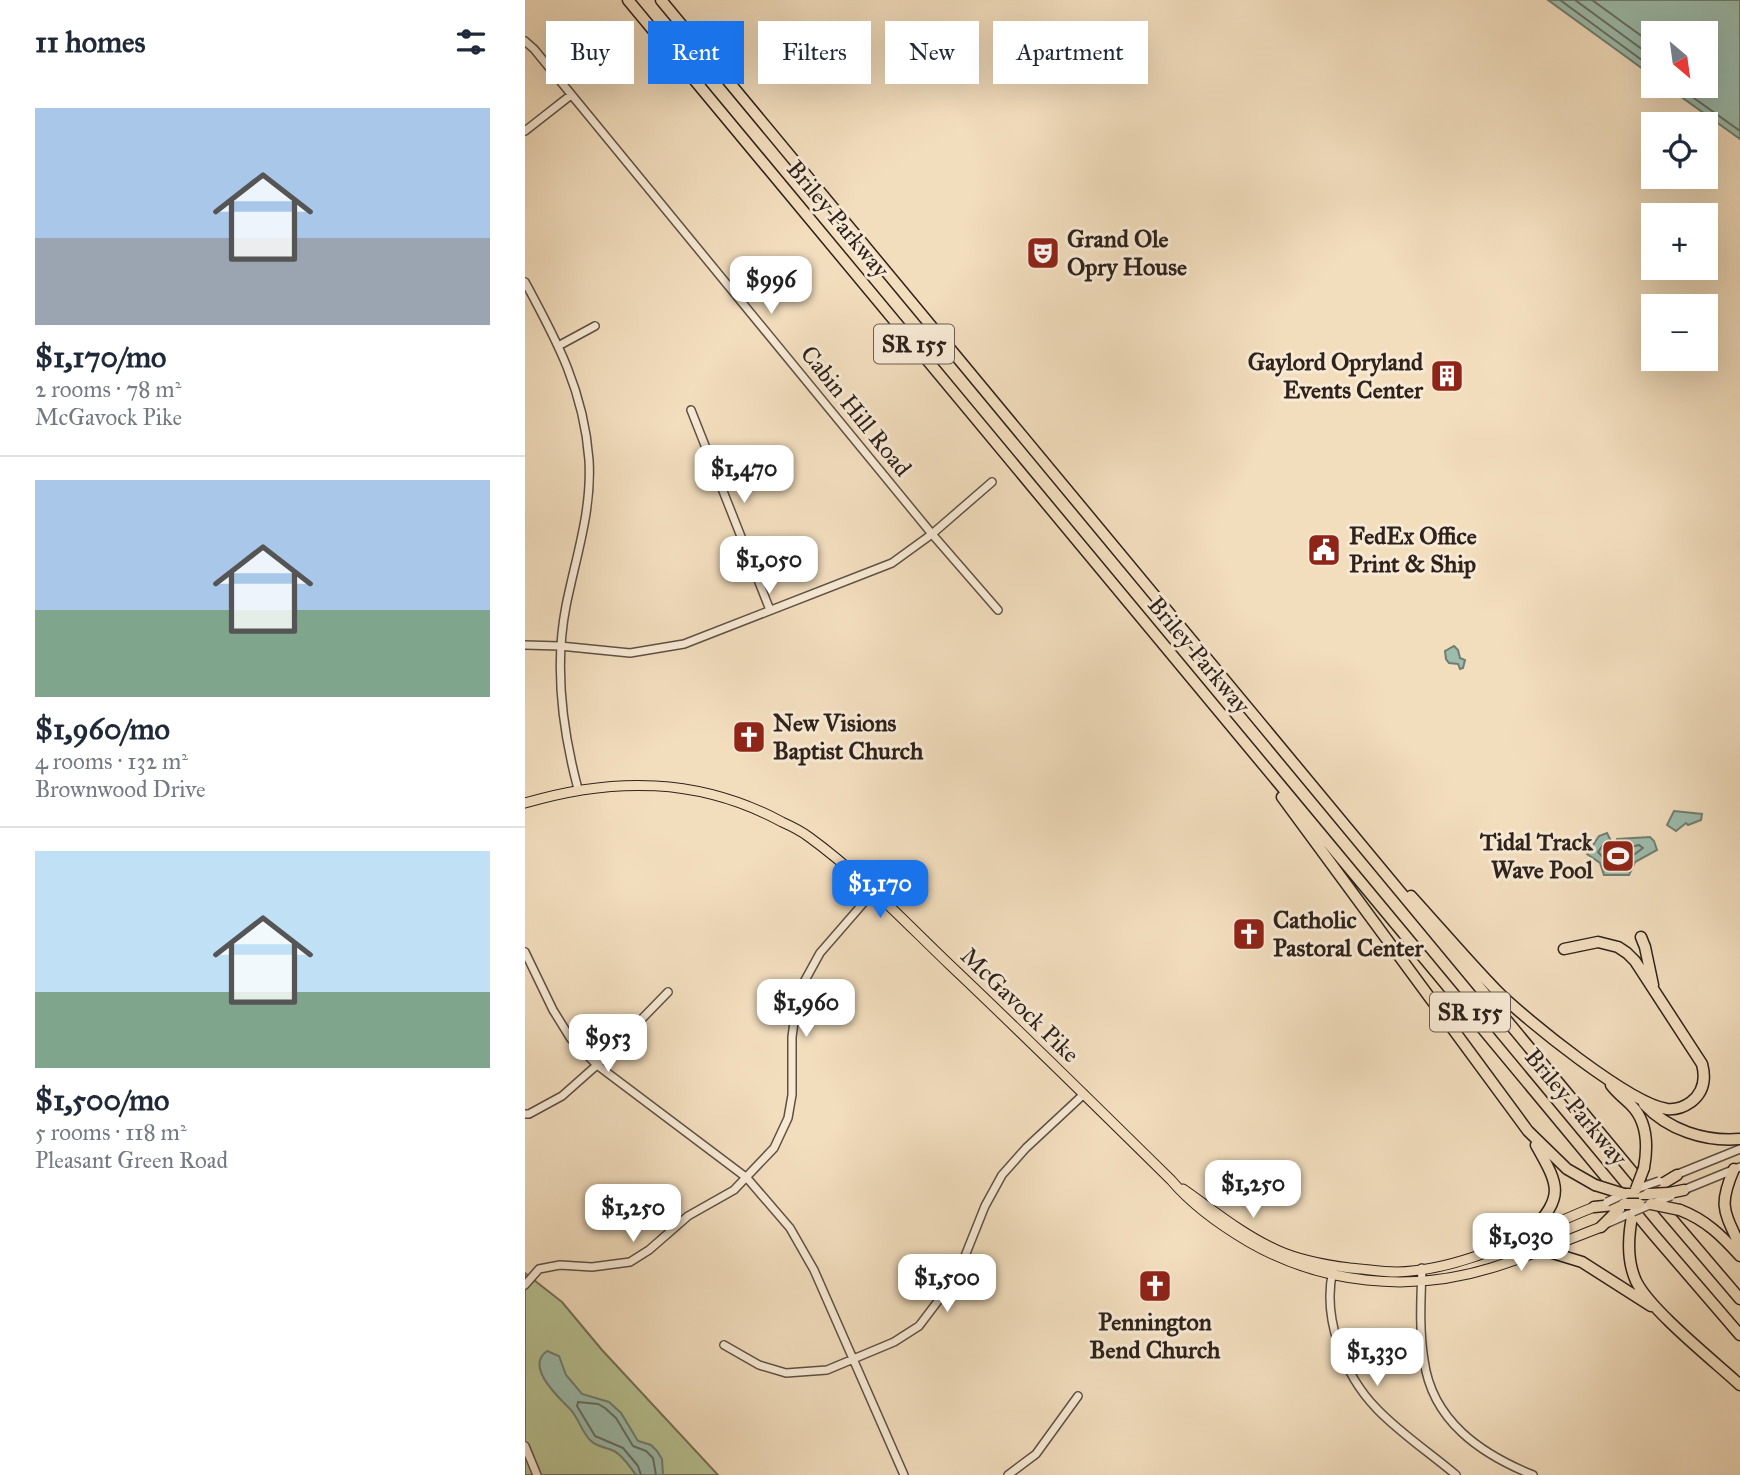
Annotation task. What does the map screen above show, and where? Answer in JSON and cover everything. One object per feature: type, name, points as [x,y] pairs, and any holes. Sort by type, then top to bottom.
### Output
[{"type":"highway","name":"Briley Parkway","points":[[628,0],[1654,1236],[1740,1335]]},
{"type":"highway","name":"Briley Parkway","points":[[661,0],[1337,814],[1488,1000],[1740,1299]]},
{"type":"highway","points":[[1199,689],[1320,848],[1528,1131],[1553,1173],[1555,1188],[1552,1208],[1531,1232]]},
{"type":"highway","points":[[1337,814],[1499,993],[1605,1078],[1641,1118],[1647,1143],[1644,1167],[1631,1200],[1628,1244],[1637,1283],[1659,1311],[1740,1385]]},
{"type":"highway","points":[[1641,937],[1646,947],[1654,991]]},
{"type":"highway","points":[[1564,949],[1598,942],[1618,947],[1635,961],[1702,1064],[1705,1083],[1693,1101],[1677,1109],[1657,1107],[1605,1078]]},
{"type":"highway","points":[[1637,1096],[1648,1108],[1676,1128],[1699,1135],[1740,1139]]},
{"type":"highway","points":[[1528,1131],[1567,1169],[1595,1185],[1631,1200],[1650,1199],[1698,1217],[1712,1227],[1740,1256]]},
{"type":"highway","points":[[1737,1168],[1724,1192],[1724,1210],[1740,1246]]},
{"type":"highway","points":[[1650,1199],[1677,1175]]},
{"type":"highway","points":[[1665,1188],[1684,1190]]},
{"type":"highway","points":[[1601,1227],[1613,1210],[1631,1200]]},
{"type":"highway","points":[[1594,1206],[1613,1210]]},
{"type":"highway","points":[[1543,1250],[1582,1262],[1659,1311]]},
{"type":"main road","name":"McGavock Pike","points":[[525,803],[578,789],[628,785],[663,786],[700,791],[737,801],[808,836],[873,892],[1171,1180],[1242,1230],[1278,1251],[1365,1281],[1452,1277],[1490,1269],[1601,1227]]},
{"type":"main road","points":[[1332,1271],[1400,1272],[1475,1256],[1594,1206]]},
{"type":"street","name":"Cabin Hill Road","points":[[525,41],[932,534],[998,610]]},
{"type":"street","points":[[525,131],[571,95]]},
{"type":"street","points":[[525,282],[560,345],[581,407],[587,443],[589,477],[585,526],[566,606],[560,646],[564,721],[578,789]]},
{"type":"street","points":[[560,345],[595,326]]},
{"type":"street","points":[[691,410],[770,610]]},
{"type":"street","points":[[525,645],[630,653],[684,644],[892,563],[932,534],[992,482]]},
{"type":"street","points":[[525,1285],[539,1269],[560,1265],[592,1267],[629,1262],[649,1250],[688,1216],[734,1190],[747,1178],[774,1147],[787,1118],[792,1095],[792,1037],[798,993],[820,953],[873,892]]},
{"type":"street","points":[[525,952],[553,1010],[571,1039],[597,1065],[747,1178],[790,1228],[814,1270],[904,1475]]},
{"type":"street","points":[[525,1114],[562,1096],[597,1065],[667,992]]},
{"type":"street","points":[[724,1345],[759,1365],[786,1373],[827,1370],[894,1342],[919,1326],[957,1276],[985,1206],[1002,1175],[1026,1148],[1084,1094]]},
{"type":"street","points":[[1677,1175],[1740,1149]]},
{"type":"street","points":[[1684,1190],[1737,1168]]},
{"type":"street","points":[[1613,1210],[1631,1200],[1665,1188]]},
{"type":"street","points":[[1422,1268],[1423,1359],[1443,1409],[1465,1436],[1478,1447],[1496,1459],[1533,1475]]},
{"type":"street","points":[[1332,1271],[1329,1303],[1334,1331],[1361,1390],[1377,1410],[1456,1475]]},
{"type":"street","points":[[1008,1475],[1036,1454],[1078,1396]]},
{"type":"street","points":[[525,1446],[537,1475]]},
{"type":"green space","points":[[525,1273],[562,1302],[602,1350],[718,1475],[525,1475]]},
{"type":"water","points":[[1548,0],[1740,0],[1740,139],[1718,123],[1718,112],[1702,112],[1683,98],[1719,98],[1719,21],[1641,21],[1641,68]]},
{"type":"water","points":[[1454,646],[1460,658],[1465,660],[1463,668],[1460,669],[1458,664],[1449,663],[1446,659],[1445,651]]},
{"type":"water","points":[[1674,811],[1702,814],[1701,820],[1688,825],[1686,823],[1676,831],[1667,825]]},
{"type":"water","name":"Tidal Track Wave Pool","points":[[1607,833],[1615,845],[1617,839],[1650,837],[1657,850],[1635,862],[1629,875],[1604,875],[1600,863],[1587,854],[1599,836]]},
{"type":"water","points":[[547,1351],[559,1356],[566,1375],[582,1394],[609,1402],[621,1413],[638,1441],[651,1445],[657,1451],[662,1459],[663,1475],[636,1475],[617,1453],[590,1440],[572,1411],[545,1381],[539,1365],[541,1357]]},
{"type":"place","name":"Grand Ole Opry House","points":[[1043,253]]},
{"type":"place","name":"Gaylord Opryland Events Center","points":[[1447,376]]},
{"type":"place","name":"FedEx Office Print & Ship","points":[[1324,550]]},
{"type":"place","name":"New Visions Baptist Church","points":[[749,737]]},
{"type":"place","name":"Tidal Track Wave Pool","points":[[1618,856]]},
{"type":"place","name":"Catholic Pastoral Center","points":[[1249,934]]},
{"type":"place","name":"Pennington Bend Church","points":[[1155,1286]]}]
